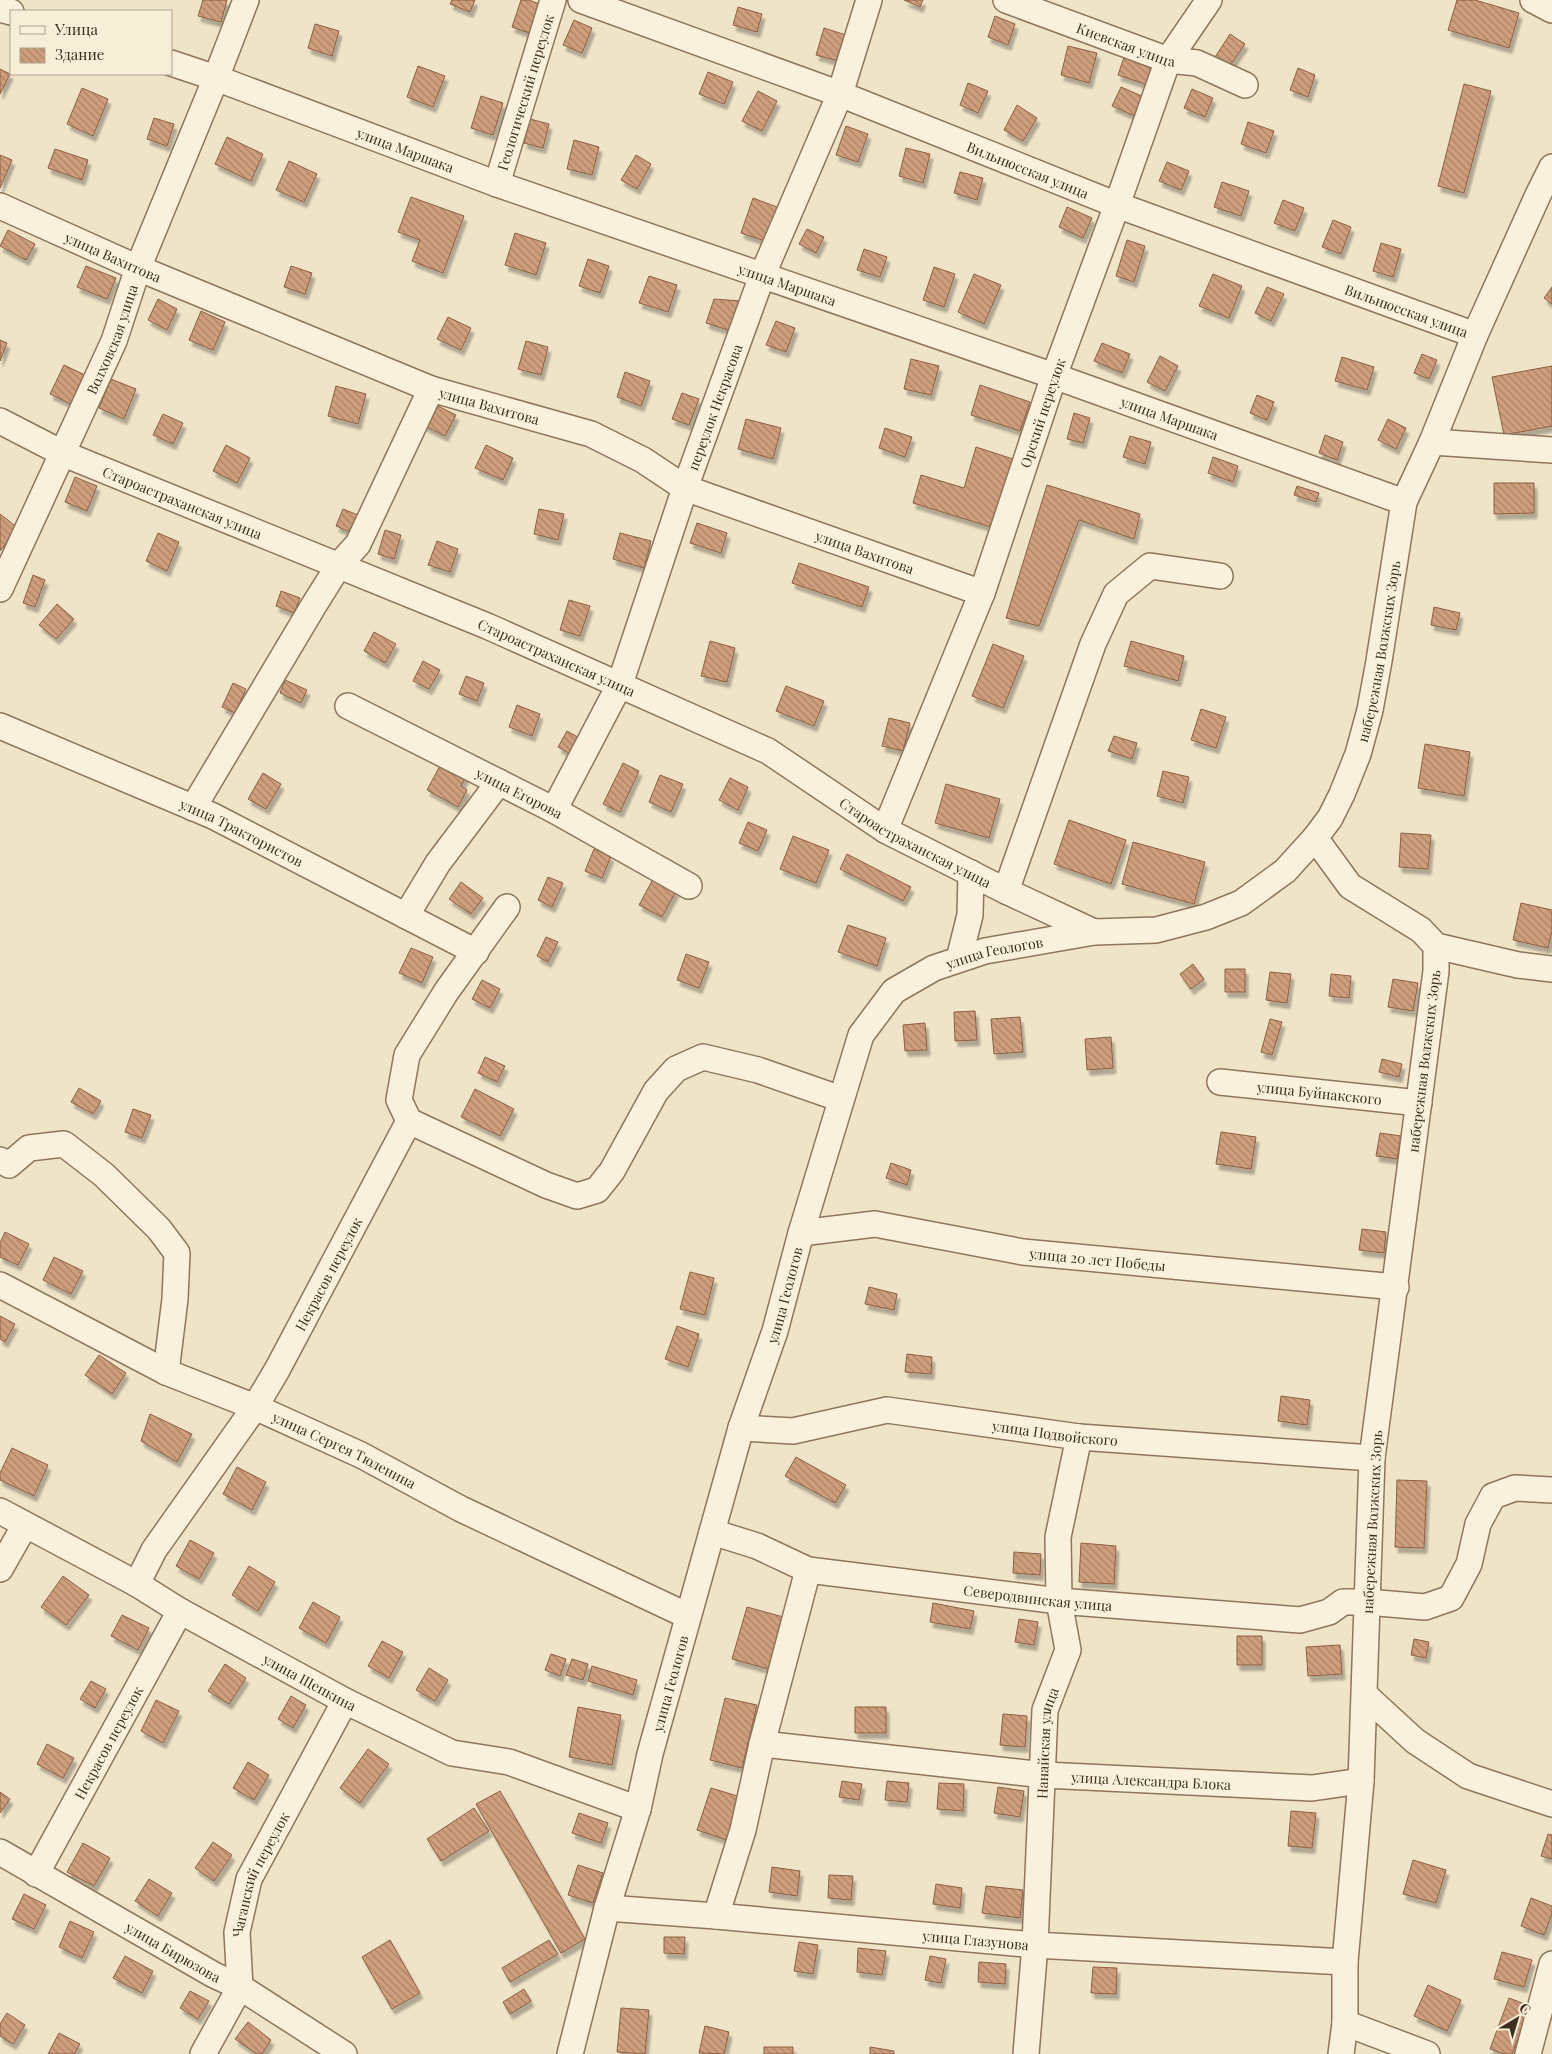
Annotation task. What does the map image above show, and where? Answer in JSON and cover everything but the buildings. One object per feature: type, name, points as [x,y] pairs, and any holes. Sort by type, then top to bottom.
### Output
[{"type":"street","name":"Волховская улица","points":[[0,589],[64,454],[114,341],[138,268],[246,0]]},
{"type":"street","name":"Геологический переулок","points":[[497,184],[553,0]]},
{"type":"street","name":"Вильнюсская улица","points":[[581,0],[840,94],[1117,206],[1475,335]]},
{"type":"street","name":"переулок Некрасова","points":[[554,810],[620,684],[685,488],[762,276],[840,94],[870,0]]},
{"type":"street","name":"Киевская улица","points":[[1006,0],[1168,60],[1197,63],[1245,85]]},
{"type":"street","name":"Орский переулок","points":[[885,830],[982,593],[1054,376],[1117,206],[1168,60],[1209,0]]},
{"type":"street","points":[[1533,0],[1552,10]]},
{"type":"street","name":"улица Маршака","points":[[172,63],[216,78],[497,184],[1054,376],[1404,502]]},
{"type":"street","name":"набережная Волжских Зорь","points":[[1315,838],[1330,818],[1342,794],[1358,754],[1370,710],[1380,661],[1404,502],[1432,442],[1475,335],[1552,166]]},
{"type":"street","name":"улица Вахитова","points":[[0,206],[138,268],[431,389],[591,434],[643,460],[685,488],[982,593]]},
{"type":"street","points":[[193,808],[339,565],[358,544],[431,389]]},
{"type":"street","name":"Староастраханская улица","points":[[0,421],[64,454],[339,565],[620,684],[768,750],[885,830],[1006,891],[1094,932]]},
{"type":"street","points":[[1432,442],[1552,450]]},
{"type":"street","points":[[1006,891],[1092,644],[1116,594],[1150,566],[1220,576]]},
{"type":"street","name":"улица Егорова","points":[[348,706],[554,810],[689,886]]},
{"type":"street","name":"улица Трактористов","points":[[0,726],[221,820],[476,952]]},
{"type":"street","points":[[406,916],[438,863],[499,782]]},
{"type":"street","points":[[1315,838],[1350,886],[1421,930],[1436,946],[1518,965],[1552,970]]},
{"type":"street","name":"улица Геологов","points":[[570,2054],[607,1908],[638,1809],[650,1754],[741,1428],[775,1331],[801,1233],[861,1035],[894,991],[934,968],[984,951],[1094,932],[1156,930],[1206,917],[1241,903],[1285,871],[1315,838]]},
{"type":"street","points":[[959,960],[970,915],[971,873]]},
{"type":"street","points":[[508,907],[446,992],[407,1056],[399,1100],[408,1121],[546,1185],[577,1196],[597,1190],[612,1171],[656,1091],[676,1069],[703,1057],[758,1070],[841,1099]]},
{"type":"street","name":"набережная Волжских Зорь","points":[[1341,2054],[1345,2024],[1345,1962],[1361,1781],[1372,1458],[1420,1103],[1436,971],[1436,946]]},
{"type":"street","name":"улица Буйнакского","points":[[1220,1082],[1420,1103]]},
{"type":"street","name":"Некрасов переулок","points":[[137,1584],[154,1550],[255,1407],[277,1370],[408,1121]]},
{"type":"street","points":[[3,1168],[29,1148],[64,1144],[104,1175],[159,1229],[176,1253],[175,1299],[166,1372]]},
{"type":"street","name":"улица 20 лет Победы","points":[[801,1233],[875,1224],[1023,1252],[1396,1287]]},
{"type":"street","name":"улица Сергея Тюленина","points":[[0,1285],[166,1372],[255,1407],[361,1455],[461,1509],[688,1616]]},
{"type":"street","name":"улица Подвойского","points":[[741,1428],[793,1431],[887,1410],[1079,1437],[1372,1458]]},
{"type":"street","name":"Нанайская улица","points":[[1026,2054],[1035,1945],[1044,1775],[1045,1710],[1068,1650],[1059,1601],[1058,1537],[1079,1437]]},
{"type":"street","name":"Северодвинская улица","points":[[712,1532],[757,1546],[808,1570],[1059,1601],[1300,1620],[1329,1612],[1343,1602],[1425,1607],[1451,1598],[1469,1564],[1478,1524],[1492,1496],[1516,1488],[1552,1490]]},
{"type":"street","name":"улица Щепкина","points":[[0,1511],[137,1584],[180,1611],[346,1701],[452,1753],[509,1762],[638,1809]]},
{"type":"street","points":[[0,1569],[25,1525]]},
{"type":"street","points":[[716,1916],[743,1830],[762,1744],[808,1570]]},
{"type":"street","name":"Некрасов переулок","points":[[36,1874],[180,1611]]},
{"type":"street","points":[[1365,1694],[1415,1741],[1468,1776],[1552,1804]]},
{"type":"street","name":"Чаганский переулок","points":[[240,1987],[237,1932],[249,1879],[346,1701]]},
{"type":"street","name":"улица Александра Блока","points":[[762,1744],[1044,1775],[1312,1788],[1361,1781]]},
{"type":"street","name":"улица Бирюзова","points":[[0,1852],[214,1975],[240,1987],[344,2054]]},
{"type":"street","name":"улица Глазунова","points":[[607,1908],[1035,1945],[1345,1962]]},
{"type":"street","points":[[1528,2054],[1552,1964]]},
{"type":"street","points":[[203,2054],[240,1987]]},
{"type":"street","points":[[1345,2024],[1427,2054]]}]
